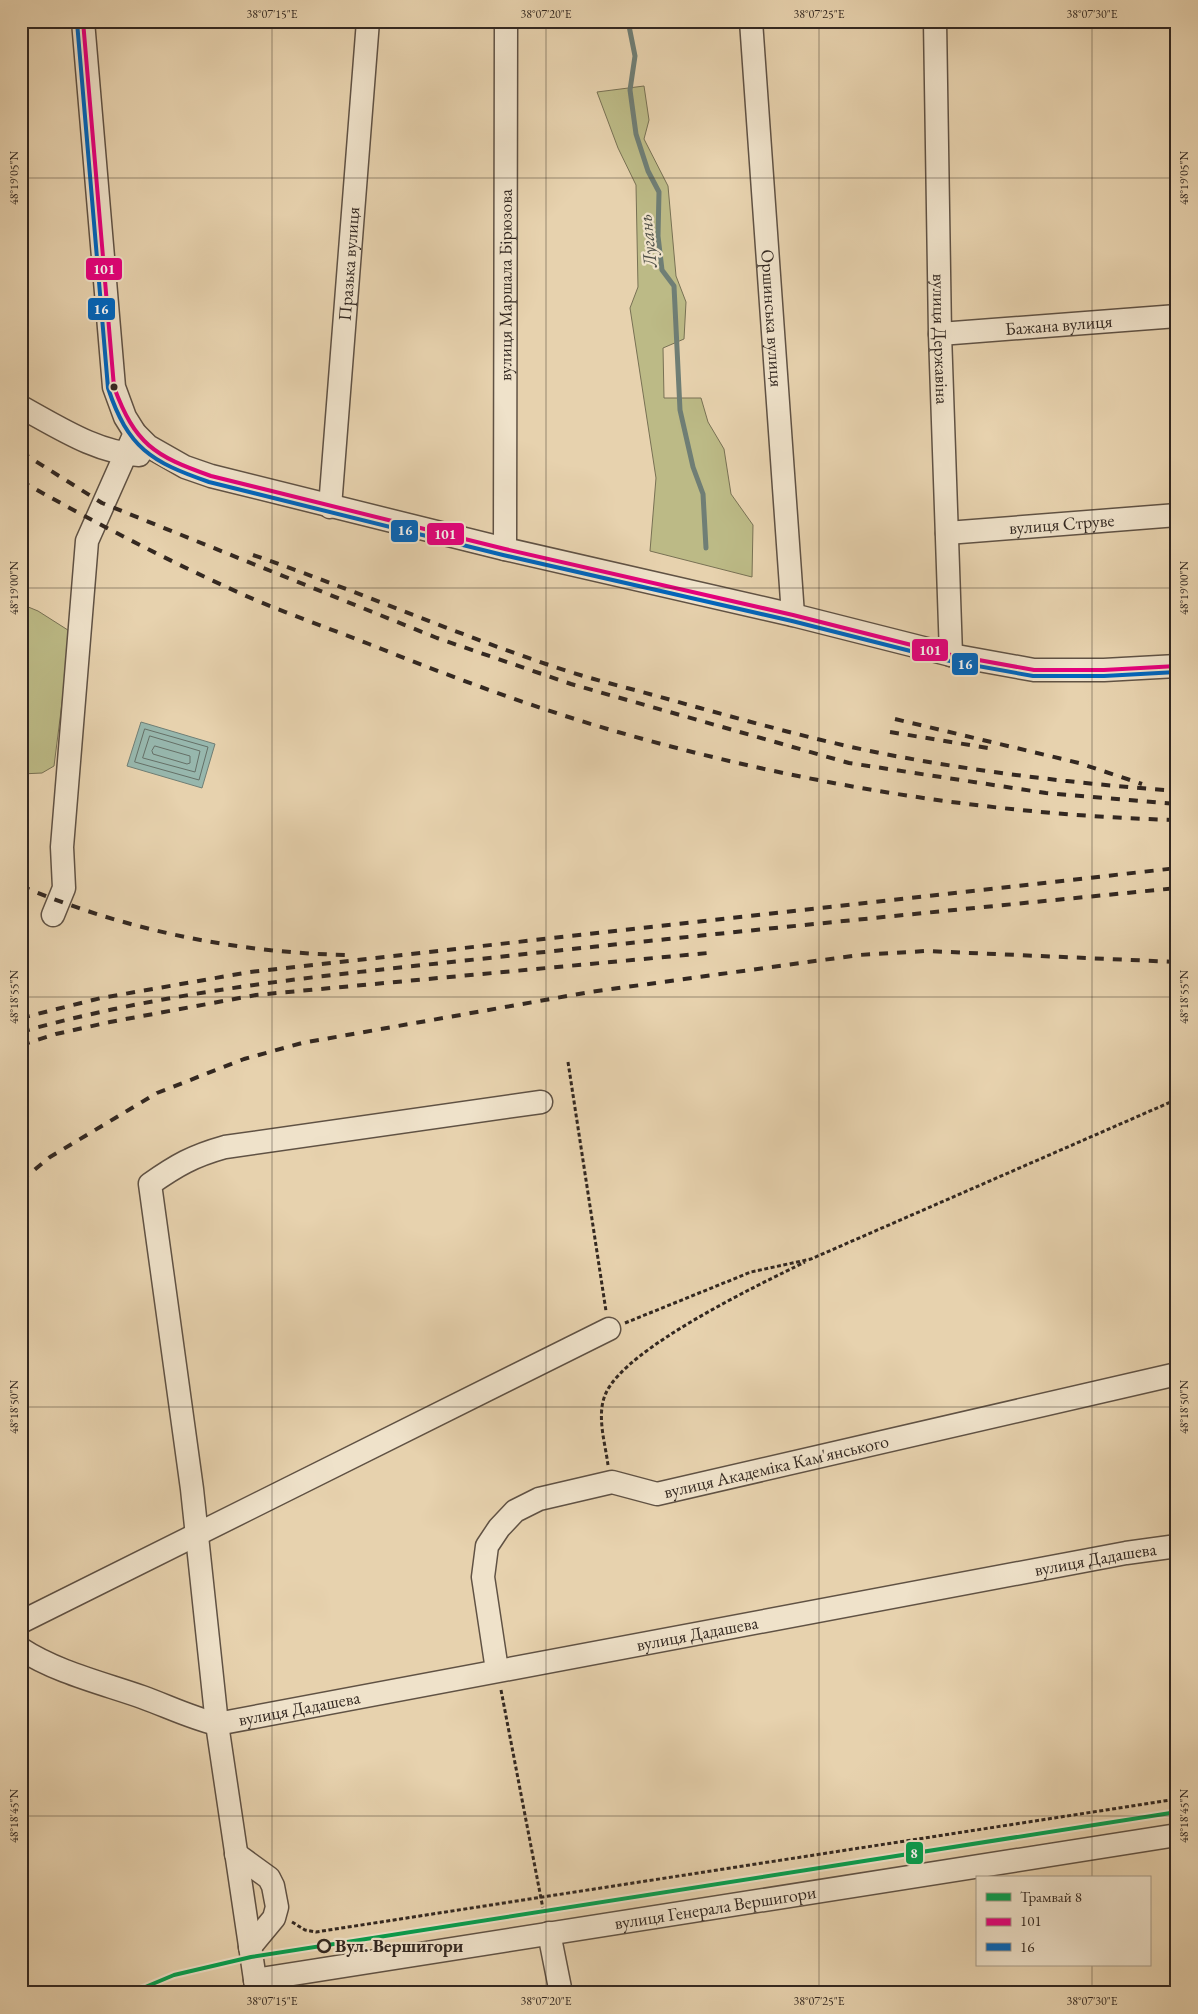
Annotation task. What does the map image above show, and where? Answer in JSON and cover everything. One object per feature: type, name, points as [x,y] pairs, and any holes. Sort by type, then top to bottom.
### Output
[{"type":"street","points":[[69,21],[84,59]]},
{"type":"street","points":[[83,21],[84,59],[114,387],[125,417],[149,445],[211,476],[330,507],[793,615],[951,655],[1034,670],[1104,670],[1177,666]]},
{"type":"street","name":"Оршинська вулиця","points":[[751,21],[793,615]]},
{"type":"street","name":"вулиця Державіна","points":[[935,21],[940,334],[951,655]]},
{"type":"street","name":"Празька вулиця","points":[[330,507],[368,23]]},
{"type":"street","name":"вулиця Маршала Бірюзова","points":[[505,549],[506,23]]},
{"type":"street","name":"Бажана вулиця","points":[[940,334],[1177,316]]},
{"type":"street","points":[[21,407],[71,434],[125,454],[149,445]]},
{"type":"street","points":[[53,915],[64,888],[62,865],[65,809],[87,540],[125,454],[149,445]]},
{"type":"street","name":"вулиця Струве","points":[[947,533],[1177,515]]},
{"type":"street","points":[[256,1986],[217,1724],[192,1489],[150,1184],[195,1156],[225,1148],[541,1102]]},
{"type":"street","points":[[21,1622],[609,1329]]},
{"type":"street","name":"вулиця Академіка Кам'янського","points":[[497,1670],[483,1577],[487,1546],[510,1516],[539,1499],[612,1482],[657,1494],[1177,1374]]},
{"type":"street","name":"вулиця Дадашева","points":[[217,1724],[1126,1552],[1177,1546]]},
{"type":"street","points":[[21,1648],[40,1661],[153,1701],[196,1719],[217,1724]]},
{"type":"street","name":"вулиця Генерала Вершигори","points":[[256,1986],[549,1933],[1177,1835]]},
{"type":"street","points":[[236,1854],[269,1878],[273,1886],[277,1907],[274,1918],[250,1947]]},
{"type":"street","points":[[549,1933],[561,1993]]},
{"type":"path","points":[[368,23],[506,23]]},
{"type":"path","points":[[568,1062],[609,1329],[750,1272],[811,1259]]},
{"type":"path","points":[[612,1482],[601,1409],[606,1392],[618,1376],[645,1350],[756,1286],[811,1259],[1173,1101]]},
{"type":"path","points":[[497,1670],[549,1933]]},
{"type":"path","points":[[277,1907],[296,1926],[316,1932],[1177,1799]]},
{"type":"shaded area","points":[[644,86],[649,120],[644,139],[668,186],[676,276],[686,302],[684,339],[663,348],[664,398],[701,398],[708,422],[724,449],[731,494],[753,525],[752,577],[650,551],[656,478],[630,308],[638,287],[636,185],[618,148],[597,92]]},
{"type":"shaded area","points":[[21,604],[38,611],[71,632],[54,766],[42,773],[21,774]]},
{"type":"water","points":[[141,722],[215,744],[202,788],[127,766]]},
{"type":"waterway","name":"Лугань","points":[[628,21],[635,56],[630,90],[636,134],[648,171],[659,192],[658,236],[662,270],[674,286],[680,410],[693,467],[703,494],[706,548]]},
{"type":"railway","points":[[21,452],[102,503],[437,638],[571,684],[849,763],[1046,793],[1177,804]]},
{"type":"railway","points":[[21,481],[159,555],[259,602],[489,690],[611,730],[750,766],[891,793],[1034,811],[1105,817],[1177,820]]},
{"type":"railway","points":[[253,555],[555,667],[781,730],[863,749],[961,767],[1069,781],[1177,791]]},
{"type":"railway","points":[[895,719],[1079,763],[1142,784]]},
{"type":"railway","points":[[890,732],[988,748]]},
{"type":"railway","points":[[21,1018],[101,998],[250,972],[1177,868]]},
{"type":"railway","points":[[21,886],[60,902],[100,915],[182,936],[265,950],[349,955]]},
{"type":"railway","points":[[21,1032],[141,1004],[201,993],[323,976],[674,938],[1177,888]]},
{"type":"railway","points":[[21,1181],[50,1157],[157,1093],[244,1059],[302,1043],[590,992],[859,955],[926,951],[1177,962]]},
{"type":"railway","points":[[21,1045],[56,1034],[110,1022],[256,995],[708,953]]},
{"type":"tram line","name":"8","points":[[131,1993],[174,1975],[251,1957],[1177,1812]]},
{"type":"transit line","name":"101","points":[[83,21],[114,387],[130,422],[139,435],[161,454],[175,462],[211,476],[505,549],[793,615],[951,655],[1034,670],[1104,670],[1177,666]]},
{"type":"transit line","name":"16","points":[[77,22],[108,388],[124,425],[133,439],[157,459],[189,475],[209,482],[503,555],[792,621],[950,661],[1033,676],[1104,676],[1177,672]]},
{"type":"place","name":"Вул. Вершигори","points":[[324,1946]]}]
